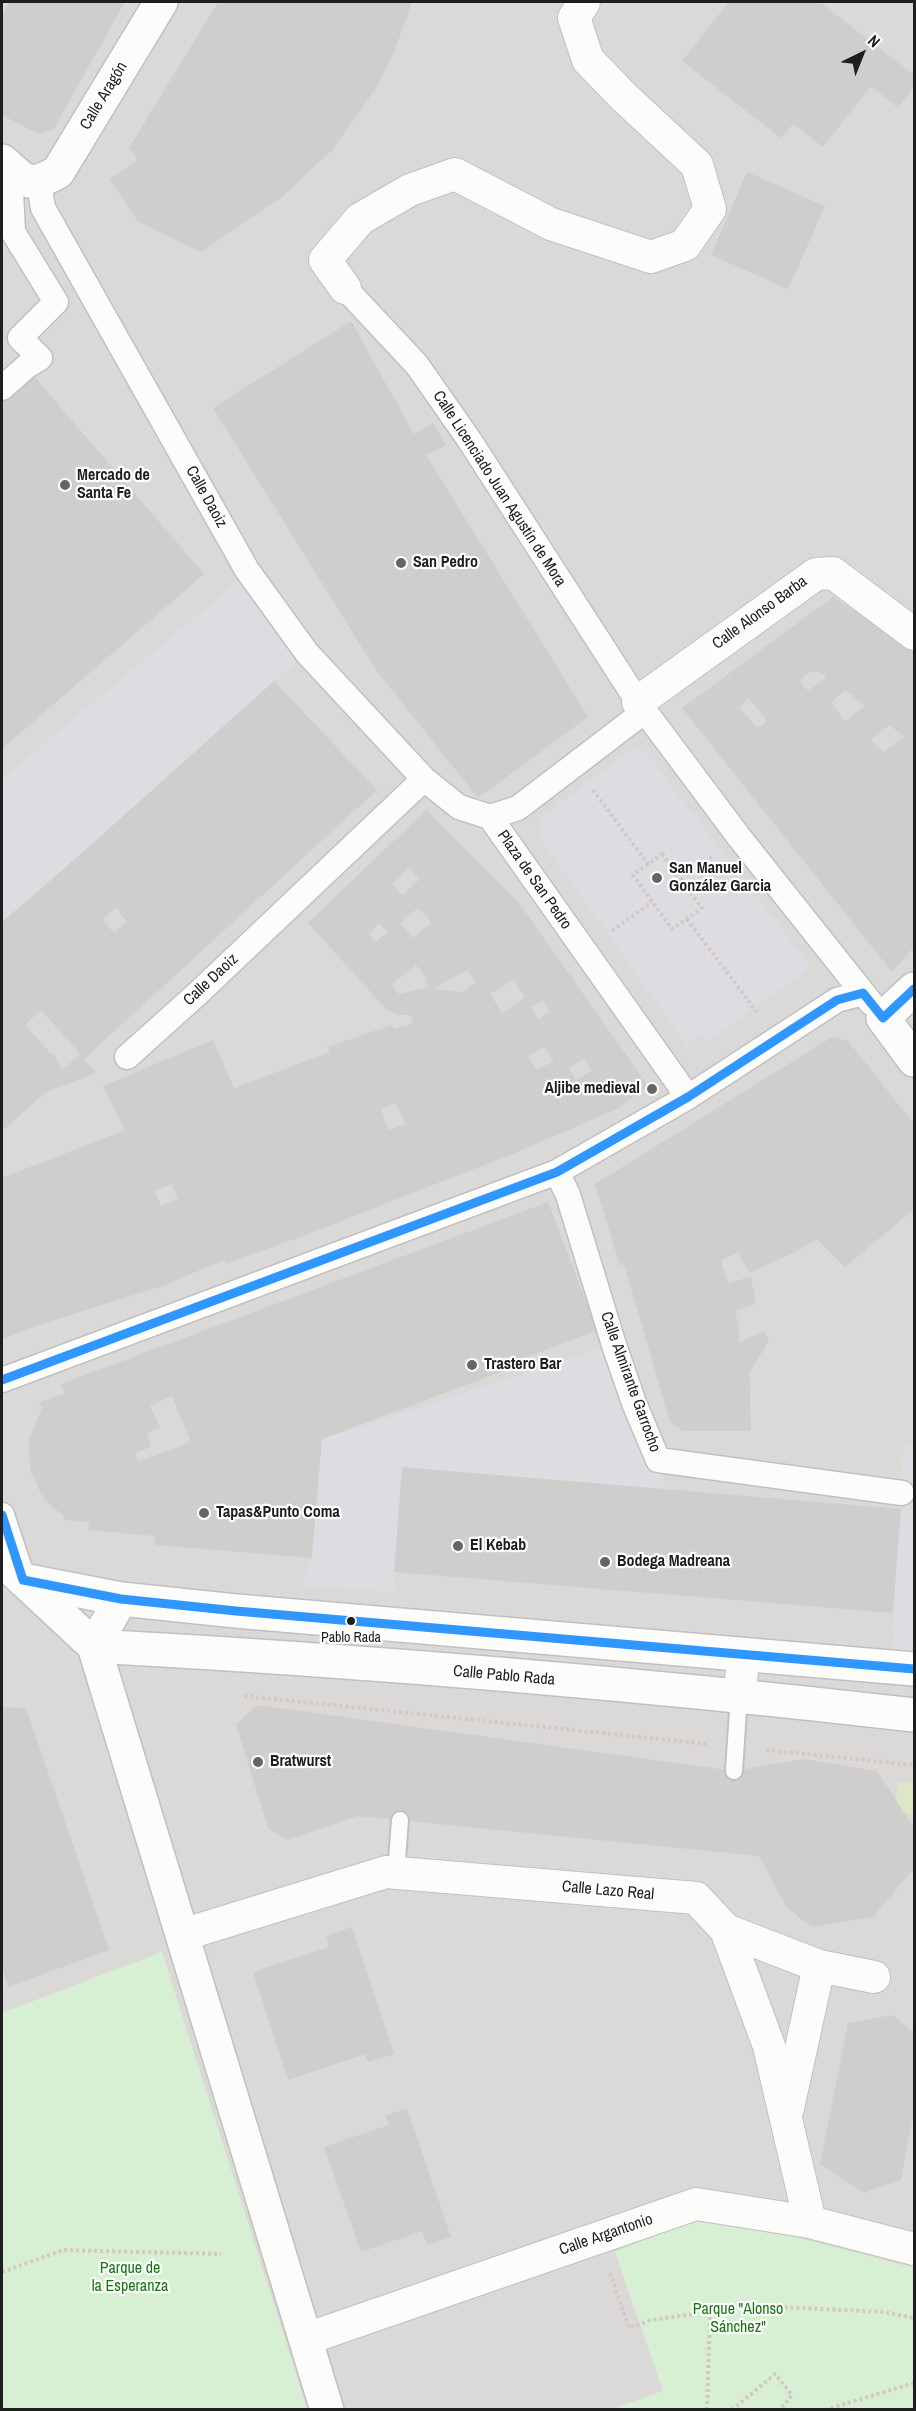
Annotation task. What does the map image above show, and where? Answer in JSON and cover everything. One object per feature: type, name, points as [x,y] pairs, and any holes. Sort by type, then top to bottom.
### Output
[{"type":"street","name":"Calle Aragón","points":[[39,183],[58,172],[161,2]]},
{"type":"street","points":[[345,288],[326,260],[360,219],[410,190],[455,174],[551,224],[651,257],[685,245],[710,209],[697,165],[588,60],[574,18],[584,2]]},
{"type":"street","points":[[2,161],[25,180],[39,183]]},
{"type":"street","name":"Calle Daoiz","points":[[39,183],[43,208],[247,570],[307,653],[424,779],[459,807],[490,817]]},
{"type":"street","points":[[2,185],[10,192],[13,231],[56,302],[20,338],[40,358],[2,388]]},
{"type":"street","name":"Calle Licenciado Juan Agustín de Mora","points":[[345,288],[424,375],[470,441],[641,706]]},
{"type":"street","name":"Calle Alonso Barba","points":[[641,706],[816,574],[833,573],[915,634]]},
{"type":"street","points":[[641,706],[747,846],[915,1060]]},
{"type":"street","name":"Plaza de San Pedro","points":[[641,706],[576,765],[518,808],[490,817],[688,1097]]},
{"type":"street","name":"Calle Daoiz","points":[[127,1057],[196,995],[424,779]]},
{"type":"street","points":[[2,1380],[557,1172],[688,1097],[837,1000],[873,1005],[915,988]]},
{"type":"street","name":"Calle Almirante Garrocho","points":[[557,1172],[568,1196],[634,1403],[658,1460],[902,1493]]},
{"type":"street","points":[[2,1515],[9,1571],[94,1646],[327,2409]]},
{"type":"street","points":[[9,1571],[121,1599],[915,1669]]},
{"type":"street","points":[[94,1646],[121,1599]]},
{"type":"street","name":"Calle Pablo Rada","points":[[94,1646],[245,1654],[739,1695],[915,1715]]},
{"type":"street","points":[[739,1695],[744,1655]]},
{"type":"street","name":"Calle Lazo Real","points":[[182,1935],[386,1872],[696,1898],[726,1930],[769,2046],[810,2222]]},
{"type":"street","points":[[726,1930],[819,1966],[874,1977]]},
{"type":"street","points":[[786,2118],[819,1966]]},
{"type":"street","name":"Calle Argantonio","points":[[306,2339],[696,2204],[810,2222],[915,2249]]},
{"type":"lane","points":[[734,1771],[739,1695]]},
{"type":"lane","points":[[396,1873],[400,1820]]},
{"type":"path","points":[[576,765],[648,864]]},
{"type":"path","points":[[662,854],[702,908],[672,929],[652,902],[633,875],[662,854]]},
{"type":"path","points":[[584,951],[652,902]]},
{"type":"path","points":[[687,919],[776,1040]]},
{"type":"path","points":[[245,1654],[239,1696],[915,1765]]},
{"type":"path","points":[[598,2238],[628,2328],[651,2320],[754,2306],[885,2312],[915,2318]]},
{"type":"path","points":[[2,2272],[63,2250],[221,2254]]},
{"type":"path","points":[[707,2409],[710,2312]]},
{"type":"path","points":[[732,2409],[775,2374],[792,2395],[780,2409]]},
{"type":"path","points":[[825,2409],[915,2383]]},
{"type":"shaded area","points":[[2,2],[914,2],[914,2409],[2,2409]]},
{"type":"shaded area","points":[[247,570],[307,653],[2,922],[2,779],[222,595]]},
{"type":"shaded area","points":[[632,749],[644,750],[811,967],[707,1042],[702,1034],[687,1045],[539,837],[541,818]]},
{"type":"shaded area","points":[[614,1345],[658,1460],[666,1489],[402,1467],[393,1592],[301,1585],[312,1558],[322,1439]]},
{"type":"shaded area","points":[[903,1443],[914,1445],[914,1669],[890,1667],[895,1629],[893,1613],[901,1509]]},
{"type":"green space","points":[[898,1781],[914,1782],[914,1814],[895,1813]]},
{"type":"green space","name":"Parque de la Esperanza","points":[[162,1952],[307,2409],[2,2409],[2,2013]]},
{"type":"green space","name":"Parque \"Alonso Sánchez\"","points":[[694,2219],[795,2237],[914,2268],[914,2409],[609,2410],[663,2391],[615,2252]]},
{"type":"building","points":[[9,2],[125,2],[53,130],[39,134],[2,115],[2,16]]},
{"type":"building","points":[[218,2],[412,2],[393,55],[378,85],[333,149],[283,196],[201,252],[138,222],[110,179],[138,160],[129,148]]},
{"type":"building","points":[[729,2],[820,2],[914,75],[914,86],[898,108],[871,86],[823,147],[793,124],[781,138],[682,61]]},
{"type":"building","points":[[747,172],[825,206],[788,289],[711,255]]},
{"type":"building","name":"San Pedro","points":[[351,321],[414,434],[433,423],[446,445],[426,455],[588,717],[478,798],[376,670],[213,408]]},
{"type":"building","name":"Mercado de Santa Fe","points":[[30,372],[204,574],[3,748],[2,397]]},
{"type":"building","points":[[833,597],[914,653],[914,947],[892,972],[682,708]],"holes":[[[810,672],[819,672],[827,677],[808,691],[799,681]],[[845,690],[865,706],[845,722],[831,702]],[[749,698],[767,721],[757,728],[739,707]],[[889,725],[905,737],[883,752],[871,740]]]},
{"type":"building","points":[[274,681],[377,790],[84,1059],[96,1073],[46,1092],[2,1131],[2,922]],"holes":[[[116,907],[127,922],[114,933],[102,920]],[[41,1010],[81,1055],[62,1069],[53,1053],[51,1054],[25,1025]]]},
{"type":"building","points":[[426,810],[519,903],[648,1086],[617,1109],[515,1153],[303,1236],[225,1264],[225,1260],[162,1286],[2,1339],[2,1178],[125,1130],[103,1086],[213,1040],[234,1088],[330,1052],[327,1047],[392,1025],[394,1029],[413,1024],[411,1015],[398,1015],[387,1010],[308,923]],"holes":[[[409,868],[420,879],[403,895],[392,884]],[[418,908],[432,923],[413,938],[400,923]],[[379,923],[388,932],[376,942],[369,934]],[[416,965],[425,976],[428,987],[399,994],[391,985]],[[467,970],[476,982],[463,992],[433,989]],[[513,980],[525,997],[502,1013],[490,994]],[[543,1000],[550,1012],[538,1019],[531,1008]],[[544,1047],[554,1062],[536,1069],[528,1056]],[[584,1059],[592,1070],[576,1080],[568,1068]],[[396,1103],[405,1124],[388,1130],[381,1108]],[[172,1184],[178,1199],[161,1206],[155,1191]]]},
{"type":"building","points":[[832,1037],[848,1041],[914,1124],[914,1209],[845,1267],[817,1239],[750,1273],[738,1253],[721,1260],[728,1284],[751,1276],[756,1304],[735,1311],[739,1326],[739,1343],[764,1331],[769,1341],[750,1372],[751,1431],[683,1431],[670,1422],[624,1264],[620,1266],[595,1184]]},
{"type":"building","points":[[548,1202],[597,1330],[515,1362],[517,1366],[322,1439],[312,1558],[156,1545],[154,1536],[89,1530],[89,1522],[63,1520],[64,1516],[41,1494],[30,1469],[29,1440],[42,1408],[39,1402],[64,1394],[61,1384]],"holes":[[[172,1396],[191,1442],[138,1462],[135,1453],[151,1447],[147,1433],[160,1427],[150,1406]]]},
{"type":"building","points":[[402,1467],[901,1509],[893,1613],[394,1572]]},
{"type":"building","points":[[257,1705],[734,1771],[804,1759],[877,1771],[914,1828],[914,1868],[873,1917],[812,1927],[787,1908],[759,1856],[358,1816],[287,1840],[268,1828],[236,1724]]},
{"type":"building","points":[[2,1707],[26,1708],[109,1950],[8,1987],[2,1967]]},
{"type":"building","points":[[352,1927],[394,2054],[368,2062],[365,2054],[288,2080],[253,1972],[329,1947],[326,1936]]},
{"type":"building","points":[[892,2015],[914,2032],[914,2110],[901,2180],[863,2193],[820,2164],[848,2023]]},
{"type":"building","points":[[407,2108],[451,2237],[427,2245],[422,2231],[361,2252],[324,2147],[389,2125],[385,2116]]},
{"type":"transit line","points":[[2,1380],[557,1172],[688,1097],[837,1000],[863,993],[883,1018],[914,989]]},
{"type":"transit line","points":[[2,1515],[23,1580],[121,1599],[236,1611],[914,1669]]},
{"type":"place","name":"Mercado de Santa Fe","points":[[65,485]]},
{"type":"place","name":"San Pedro","points":[[401,563]]},
{"type":"place","name":"San Manuel González Garcia","points":[[657,878]]},
{"type":"place","name":"Aljibe medieval","points":[[652,1089]]},
{"type":"place","name":"Trastero Bar","points":[[472,1365]]},
{"type":"place","name":"Tapas&Punto Coma","points":[[204,1513]]},
{"type":"place","name":"El Kebab","points":[[458,1546]]},
{"type":"place","name":"Bodega Madreana","points":[[605,1562]]},
{"type":"place","name":"Pablo Rada","points":[[351,1621]]},
{"type":"place","name":"Bratwurst","points":[[258,1762]]}]
